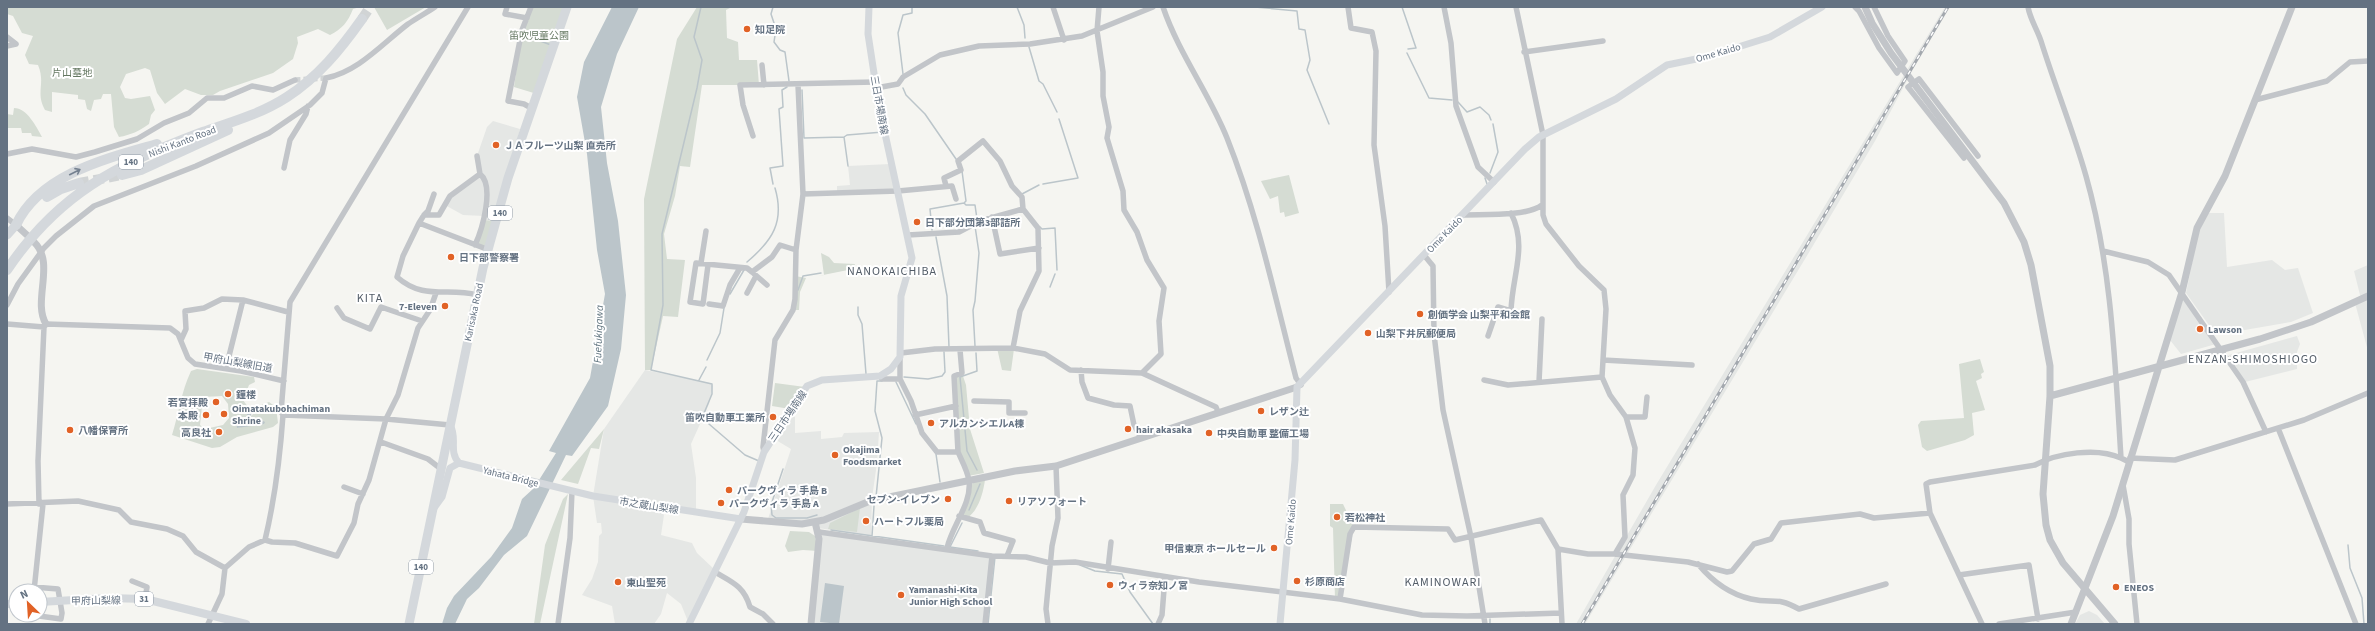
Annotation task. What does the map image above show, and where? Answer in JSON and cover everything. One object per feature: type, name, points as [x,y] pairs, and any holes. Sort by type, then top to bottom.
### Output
[{"type":"highway","name":"Karisaka Road","points":[[409,624],[477,295],[488,250],[508,178],[533,109],[566,7]]},
{"type":"highway","name":"Nishi Kanto Road","points":[[7,270],[46,221],[95,181],[152,152],[264,109],[285,98],[308,81],[329,62],[362,20]]},
{"type":"highway","points":[[122,175],[141,170],[247,121],[285,98]]},
{"type":"highway","points":[[16,225],[22,211],[50,187],[77,171],[114,156],[264,109]]},
{"type":"highway","points":[[7,234],[54,193],[79,183]]},
{"type":"main road","name":"三日市場南線","points":[[869,7],[868,34],[876,85],[912,258],[901,296],[900,355]]},
{"type":"main road","name":"Ome Kaido","points":[[1280,624],[1295,460],[1299,386],[1526,149],[1543,135],[1616,99],[1667,65],[1706,57],[1770,37],[1822,7]]},
{"type":"main road","points":[[880,376],[891,369],[900,355]]},
{"type":"main road","name":"三日市場南線","points":[[689,624],[741,519],[764,452],[797,400],[811,384],[822,380],[880,376]]},
{"type":"main road","points":[[432,510],[442,497],[450,468],[461,463],[453,453],[454,433],[450,425]]},
{"type":"main road","name":"Yahata Bridge","points":[[461,463],[559,488]]},
{"type":"main road","name":"市之蔵山梨線","points":[[559,488],[594,496],[741,519]]},
{"type":"main road","name":"甲府山梨線","points":[[48,602],[108,598],[145,599],[246,624]]},
{"type":"street","points":[[7,305],[18,284],[56,236],[100,203],[117,199],[149,184],[192,168],[269,133],[308,106],[322,93],[326,78],[336,76],[351,69],[410,23],[434,7]]},
{"type":"street","points":[[284,381],[288,312],[290,302],[468,7]]},
{"type":"street","points":[[507,7],[505,14],[527,18]]},
{"type":"street","points":[[531,7],[527,18],[508,101],[524,104],[533,109]]},
{"type":"street","points":[[1054,7],[1064,40]]},
{"type":"street","points":[[1099,7],[1097,31],[1103,72],[1103,96],[1108,127],[1107,138],[1123,192],[1124,210],[1137,232],[1147,260],[1164,288],[1159,321],[1162,354],[1142,373]]},
{"type":"street","points":[[753,136],[743,105],[740,85],[898,84],[903,78],[940,55],[962,48],[1064,40],[1097,31],[1153,7]]},
{"type":"street","points":[[741,519],[793,525],[815,522],[824,520],[870,501],[969,480],[1056,466],[1299,386],[1262,242],[1244,185],[1221,124],[1182,53],[1163,7]]},
{"type":"street","points":[[1348,7],[1351,28],[1372,32],[1376,51],[1374,145],[1385,226],[1389,292]]},
{"type":"street","points":[[1444,7],[1451,43],[1456,106],[1478,167],[1494,182]]},
{"type":"street","points":[[1516,7],[1524,52],[1543,135],[1542,205],[1546,224],[1579,266],[1604,290],[1606,309],[1602,377],[1610,395],[1626,417],[1635,448],[1634,468],[1623,495],[1625,537],[1614,554]]},
{"type":"street","points":[[1854,7],[1859,11],[1879,48],[1897,73],[1905,60],[1888,36],[1874,7]]},
{"type":"street","points":[[1865,7],[1880,34],[1976,160]]},
{"type":"street","points":[[2028,7],[2038,31],[2086,175],[2103,250],[2113,330],[2121,458]]},
{"type":"street","points":[[2071,624],[2104,541],[2123,483],[2182,292],[2197,228],[2225,176],[2292,7]]},
{"type":"street","points":[[7,37],[16,44],[7,46]]},
{"type":"street","points":[[1524,52],[1603,41]]},
{"type":"street","points":[[2255,100],[2327,81],[2350,62],[2368,61]]},
{"type":"street","points":[[762,64],[764,85]]},
{"type":"street","points":[[1964,158],[1908,87],[1919,79],[1976,160],[2010,212],[2024,242],[2031,265],[2050,366],[2050,396],[2045,459],[2044,511],[2050,540],[2063,563],[2086,588],[2114,624]]},
{"type":"street","points":[[7,154],[32,149],[76,157],[137,139],[164,123],[189,113],[207,98],[224,98],[252,86],[273,90],[295,80]]},
{"type":"street","points":[[764,452],[763,447],[775,340],[793,310],[795,299],[796,250],[803,194],[798,85]]},
{"type":"street","points":[[284,168],[290,140],[306,114],[308,106]]},
{"type":"street","points":[[946,186],[944,178],[961,170],[958,161],[983,141],[1000,161],[1012,186],[1022,197],[1023,209],[1038,228],[1039,271],[1020,311],[1013,348]]},
{"type":"street","points":[[475,245],[482,231],[487,196],[487,186],[480,174],[477,156]]},
{"type":"street","points":[[424,215],[439,215],[450,196],[480,174]]},
{"type":"street","points":[[803,194],[898,191],[952,186],[956,199]]},
{"type":"street","points":[[434,194],[428,210],[419,223],[403,256],[397,277],[408,284],[436,294],[477,295]]},
{"type":"street","points":[[1463,215],[1511,213],[1537,209],[1542,205]]},
{"type":"street","points":[[908,236],[958,232],[992,217],[1023,209]]},
{"type":"street","points":[[1488,336],[1498,307],[1511,311],[1512,290],[1521,246],[1520,236],[1511,213]]},
{"type":"street","points":[[992,217],[1000,254],[1039,248]]},
{"type":"street","points":[[7,218],[28,236]]},
{"type":"street","points":[[419,223],[488,250]]},
{"type":"street","points":[[700,264],[706,231]]},
{"type":"street","points":[[34,242],[42,252],[43,315],[45,325],[38,461],[41,504],[34,583]]},
{"type":"street","points":[[747,293],[754,274],[772,257],[780,245],[796,250]]},
{"type":"street","points":[[2103,250],[2148,262],[2169,275],[2222,349],[2243,382],[2266,432]]},
{"type":"street","points":[[1424,255],[1433,266],[1434,334],[1443,410],[1471,537],[1486,624]]},
{"type":"street","points":[[708,265],[703,304],[690,302],[696,263],[747,268],[767,285]]},
{"type":"street","points":[[709,304],[723,306],[730,285],[740,268]]},
{"type":"street","points":[[208,624],[222,594],[225,568],[249,547],[265,540],[272,542],[295,543],[337,556],[354,523],[362,494],[381,442],[386,419],[398,395],[403,371],[422,321],[430,310],[436,294]]},
{"type":"street","points":[[2050,396],[2117,379],[2292,328],[2368,296]]},
{"type":"street","points":[[181,340],[186,329],[185,311],[204,308],[222,299],[243,300],[288,312]]},
{"type":"street","points":[[226,368],[243,300]]},
{"type":"street","points":[[337,308],[344,318],[370,329],[381,307],[422,321]]},
{"type":"street","points":[[1539,382],[1542,319]]},
{"type":"street","name":"甲府山梨線旧道","points":[[7,324],[164,327],[174,330],[181,340],[191,361],[200,365],[226,368],[284,381],[281,412],[283,415],[275,492],[265,540]]},
{"type":"street","points":[[958,452],[937,452],[922,434],[911,401],[900,378],[900,355],[935,349],[960,350],[1013,348],[1045,354],[1070,370],[1142,373],[1216,407],[1218,412]]},
{"type":"street","points":[[947,548],[951,533],[970,494],[969,480],[958,452],[954,376],[962,373],[960,350]]},
{"type":"street","points":[[1603,360],[1692,365]]},
{"type":"street","points":[[1081,370],[1082,382],[1088,398],[1114,405],[1130,406],[1134,425],[1140,438]]},
{"type":"street","points":[[880,376],[882,379],[900,378]]},
{"type":"street","points":[[1484,380],[1508,385],[1602,377]]},
{"type":"street","points":[[1982,624],[1930,513],[1926,484],[1930,482],[2035,465],[2045,459],[2088,453],[2130,460],[2175,460],[2304,420],[2368,393]]},
{"type":"street","points":[[1626,417],[1645,417],[1647,397]]},
{"type":"street","points":[[974,401],[1009,402],[1009,413],[1025,413]]},
{"type":"street","points":[[915,415],[956,406]]},
{"type":"street","points":[[283,415],[386,419],[450,425]]},
{"type":"street","points":[[735,416],[766,420]]},
{"type":"street","points":[[2278,428],[2356,624]]},
{"type":"street","points":[[381,442],[428,460],[441,469]]},
{"type":"street","points":[[1048,624],[1046,609],[1050,563],[1058,518],[1056,466]]},
{"type":"street","points":[[2123,483],[2129,519],[2128,544],[2138,624]]},
{"type":"street","points":[[344,487],[362,494]]},
{"type":"street","points":[[558,624],[570,538],[572,491]]},
{"type":"street","points":[[7,504],[41,504],[78,501],[118,510],[131,522],[167,529],[183,536],[196,552],[225,568]]},
{"type":"street","points":[[1558,549],[1588,554],[1614,554],[1698,564],[1727,572],[1732,571],[1754,544],[1771,539],[1781,523],[1860,514],[1874,518],[1930,513]]},
{"type":"street","points":[[960,516],[980,522],[984,533],[1013,541],[1007,556]]},
{"type":"street","points":[[1340,599],[1350,534],[1354,527],[1448,529],[1455,540],[1541,520],[1558,549],[1562,624]]},
{"type":"street","points":[[811,624],[819,532],[815,522]]},
{"type":"street","points":[[819,532],[947,548],[992,556],[1026,557],[1050,563],[1075,562],[1108,569],[1283,594],[1340,599],[1422,614],[1485,616],[1561,614]]},
{"type":"street","points":[[1108,569],[1111,542]]},
{"type":"street","points":[[985,624],[992,556]]},
{"type":"street","points":[[1698,564],[1712,580],[1720,586],[1751,600],[1784,601],[1799,609],[1886,584]]},
{"type":"street","points":[[1959,575],[2029,565],[2038,619]]},
{"type":"street","points":[[715,572],[738,586],[746,594],[750,606],[763,614],[773,624]]},
{"type":"street","points":[[1158,624],[1162,615],[1165,577]]},
{"type":"street","points":[[132,581],[147,587],[145,599]]},
{"type":"street","points":[[48,589],[58,589],[62,613],[61,619],[48,617]]},
{"type":"street","points":[[1999,624],[2076,612]]},
{"type":"shaded area","points":[[1945,7],[1950,7],[1912,71],[1875,141],[1808,254],[1585,624],[1576,624],[1656,485]]},
{"type":"shaded area","points":[[493,121],[520,129],[495,221],[483,220],[484,216],[463,215],[445,205],[450,196],[479,174],[477,156],[487,127]]},
{"type":"shaded area","points":[[890,164],[895,191],[837,194],[837,186],[850,185],[848,166]]},
{"type":"shaded area","points":[[2209,213],[2224,213],[2227,267],[2272,260],[2285,270],[2298,268],[2313,313],[2291,322],[2216,335],[2186,293],[2199,229]]},
{"type":"shaded area","points":[[2368,265],[2368,351],[2355,303],[2361,299],[2354,271]]},
{"type":"shaded area","points":[[2183,299],[2216,344],[2181,354],[2170,340]]},
{"type":"shaded area","points":[[2297,336],[2300,344],[2297,352],[2297,369],[2245,382],[2229,355]]},
{"type":"shaded area","points":[[645,370],[710,383],[713,386],[709,404],[691,444],[696,478],[696,512],[661,507],[664,515],[661,535],[692,543],[697,553],[715,570],[689,624],[681,604],[667,593],[661,614],[654,624],[615,624],[612,606],[582,595],[592,579],[598,562],[599,536],[602,533],[601,523],[597,523],[593,496],[604,429]]},
{"type":"shaded area","points":[[790,414],[795,417],[795,433],[821,431],[821,439],[842,437],[844,433],[879,432],[877,463],[872,498],[871,536],[818,528],[815,522],[767,522],[791,449],[776,440]]},
{"type":"shaded area","name":"Yamanashi-Kita Junior High School","points":[[819,532],[992,556],[985,624],[811,624]]},
{"type":"shaded area","points":[[2089,611],[2097,615],[2105,624],[2075,624],[2080,615]]},
{"type":"green space","name":"片山墓地","points":[[7,7],[360,7],[353,9],[344,25],[330,35],[318,29],[297,37],[298,43],[293,59],[273,73],[220,91],[213,95],[201,95],[185,89],[165,104],[157,93],[150,70],[145,68],[126,74],[120,87],[125,98],[131,99],[150,96],[155,110],[151,115],[149,124],[142,129],[119,137],[114,127],[111,94],[103,94],[101,99],[94,100],[91,111],[87,109],[85,100],[78,99],[78,95],[52,92],[52,112],[45,110],[40,93],[41,78],[38,65],[29,64],[25,55],[33,36],[22,33],[13,16],[7,14]]},
{"type":"green space","points":[[374,7],[426,7],[387,30]]},
{"type":"green space","name":"笛吹児童公園","points":[[532,7],[565,7],[537,94],[514,87],[522,30]]},
{"type":"green space","points":[[697,7],[732,7],[726,10],[727,38],[738,42],[739,60],[757,60],[759,85],[702,85],[690,167],[680,166],[675,196],[664,234],[667,259],[685,260],[678,317],[663,316],[651,370],[645,370],[644,199],[677,39]]},
{"type":"green space","points":[[14,108],[27,114],[42,137],[32,136],[31,133],[22,133],[21,128],[8,128],[7,114],[13,115]]},
{"type":"green space","points":[[1289,175],[1299,213],[1285,217],[1284,212],[1280,213],[1278,196],[1270,199],[1261,181]]},
{"type":"green space","points":[[483,220],[495,221],[486,248],[475,244]]},
{"type":"green space","points":[[821,253],[829,257],[834,263],[855,264],[853,269],[824,275]]},
{"type":"green space","points":[[795,276],[806,278],[800,292],[799,310],[793,310]]},
{"type":"green space","points":[[997,348],[1014,349],[1011,371],[1002,370]]},
{"type":"green space","points":[[1980,359],[1984,372],[1981,374],[1982,378],[1976,381],[1985,410],[1972,413],[1974,435],[1965,440],[1927,451],[1922,447],[1918,425],[1921,421],[1964,418],[1959,364]]},
{"type":"green space","points":[[197,369],[254,377],[255,382],[249,385],[243,400],[248,407],[259,406],[269,402],[276,407],[278,423],[273,427],[237,437],[220,447],[212,448],[172,435],[182,395],[191,371]],"holes":[[[222,396],[228,404],[229,418],[223,425],[205,429],[200,425],[203,397]],[[260,408],[245,421],[238,423],[243,425],[251,420],[260,423],[237,428],[238,419],[247,419],[250,409]]]},
{"type":"green space","points":[[962,373],[966,385],[970,429],[984,473],[968,476],[958,452],[954,376]]},
{"type":"green space","points":[[775,383],[805,387],[790,409],[772,406]]},
{"type":"green space","points":[[604,429],[599,449],[591,448],[578,484],[561,480]]},
{"type":"green space","points":[[985,480],[982,496],[975,511],[967,518],[959,516],[973,482]]},
{"type":"green space","points":[[568,494],[540,624],[534,624],[545,545],[563,499]]},
{"type":"green space","points":[[1330,504],[1343,504],[1354,527],[1340,599],[1335,599],[1333,528],[1330,526]]},
{"type":"green space","points":[[860,508],[857,532],[828,529],[830,523]]},
{"type":"green space","points":[[790,531],[809,532],[815,536],[818,551],[803,550],[788,552],[785,546]]},
{"type":"water","name":"Fuefukigawa","points":[[612,7],[639,7],[617,54],[601,107],[607,163],[618,221],[626,295],[621,349],[608,406],[572,456],[566,455],[527,536],[504,555],[479,588],[467,599],[455,624],[442,624],[447,608],[454,596],[491,557],[512,528],[522,499],[534,488],[556,453],[549,451],[590,378],[605,294],[597,250],[587,154],[577,97],[584,62]]},
{"type":"water","points":[[261,408],[260,412],[252,413],[249,419],[238,423],[243,425],[246,422],[256,422],[259,419],[265,422],[264,424],[237,428],[236,421],[238,419],[247,419],[247,410]]},
{"type":"water","points":[[825,583],[844,586],[839,624],[820,622]]},
{"type":"waterway","points":[[701,7],[694,37],[702,60],[697,88],[662,234],[663,305],[651,370],[712,384],[712,394],[702,418],[745,455],[759,461]]},
{"type":"waterway","points":[[773,7],[771,14],[776,29],[774,42],[780,50],[785,52],[789,81]]},
{"type":"waterway","points":[[903,74],[898,33],[903,15],[912,13],[912,7]]},
{"type":"waterway","points":[[1017,7],[1024,25],[1025,38]]},
{"type":"waterway","points":[[1255,7],[1297,11],[1299,29],[1305,30],[1310,60],[1307,70],[1329,124]]},
{"type":"waterway","points":[[1402,7],[1416,48],[1408,49]]},
{"type":"waterway","points":[[524,31],[535,39],[551,45]]},
{"type":"waterway","points":[[1029,47],[1039,81],[1043,84],[1057,112]]},
{"type":"waterway","points":[[1407,53],[1429,98],[1452,100]]},
{"type":"waterway","points":[[773,184],[770,168],[783,166],[779,109],[783,107],[782,90],[787,87]]},
{"type":"waterway","points":[[903,88],[906,95],[925,114],[956,159]]},
{"type":"waterway","points":[[802,90],[804,138],[844,137],[848,166]]},
{"type":"waterway","points":[[1458,102],[1467,112],[1480,107],[1489,115],[1491,120]]},
{"type":"waterway","points":[[1043,184],[1078,178],[1059,119]]},
{"type":"waterway","points":[[1490,173],[1498,152],[1493,124]]},
{"type":"waterway","points":[[844,137],[847,135],[883,132]]},
{"type":"waterway","points":[[962,171],[966,201],[964,203],[966,205],[975,205],[977,219]]},
{"type":"waterway","points":[[1485,178],[1487,184]]},
{"type":"waterway","points":[[1022,194],[1039,185]]},
{"type":"waterway","points":[[747,262],[763,246],[774,230],[778,211],[778,200],[775,188]]},
{"type":"waterway","points":[[932,230],[930,209],[964,203]]},
{"type":"waterway","points":[[975,226],[979,253],[973,310],[975,346]]},
{"type":"waterway","points":[[1040,227],[1042,229],[1055,228],[1057,270]]},
{"type":"waterway","points":[[936,237],[947,296],[949,347]]},
{"type":"waterway","points":[[730,294],[744,270]]},
{"type":"waterway","points":[[798,290],[803,276],[821,273]]},
{"type":"waterway","points":[[1050,287],[1055,274]]},
{"type":"waterway","points":[[858,307],[858,315],[862,324],[866,374]]},
{"type":"waterway","points":[[707,360],[720,333],[724,308]]},
{"type":"waterway","points":[[904,377],[928,379],[942,376],[945,372],[944,352]]},
{"type":"waterway","points":[[976,353],[977,371],[960,377],[967,451],[977,470]]},
{"type":"waterway","points":[[699,380],[706,367]]},
{"type":"waterway","points":[[876,497],[882,438],[875,411],[877,381],[882,381]]},
{"type":"waterway","points":[[896,382],[916,424]]},
{"type":"waterway","points":[[936,454],[940,482]]},
{"type":"waterway","points":[[783,469],[771,505],[772,515],[776,518],[807,518],[817,515]]},
{"type":"waterway","points":[[969,510],[980,484]]},
{"type":"waterway","points":[[872,536],[874,506]]},
{"type":"waterway","points":[[962,523],[950,547],[978,551]]},
{"type":"waterway","points":[[831,530],[944,546]]},
{"type":"waterway","points":[[2348,545],[2350,568],[2362,598],[2364,624]]},
{"type":"waterway","points":[[988,624],[995,557]]},
{"type":"waterway","points":[[1080,565],[1095,571],[1122,574],[1130,592],[1153,624]]},
{"type":"waterway","points":[[1490,619],[1490,624]]},
{"type":"tunnel","points":[[362,19],[370,7]]},
{"type":"tunnel","points":[[295,80],[326,78]]},
{"type":"tunnel","points":[[79,183],[122,175]]},
{"type":"railway","points":[[1582,624],[1948,7]]},
{"type":"place","name":"知足院","points":[[747,29]]},
{"type":"place","name":"ＪＡフルーツ山梨 直売所","points":[[496,145]]},
{"type":"place","name":"日下部分団第3部詰所","points":[[917,222]]},
{"type":"place","name":"日下部警察署","points":[[451,257]]},
{"type":"place","name":"7-Eleven","points":[[445,306]]},
{"type":"place","name":"創価学会 山梨平和会館","points":[[1420,314]]},
{"type":"place","name":"Lawson","points":[[2200,329]]},
{"type":"place","name":"山梨下井尻郵便局","points":[[1368,333]]},
{"type":"place","name":"鐘楼","points":[[228,394]]},
{"type":"place","name":"若宮拝殿","points":[[216,402]]},
{"type":"place","name":"レザン辻","points":[[1261,411]]},
{"type":"place","name":"Oimatakubohachiman Shrine","points":[[224,414]]},
{"type":"place","name":"本殿","points":[[206,415]]},
{"type":"place","name":"笛吹自動車工業所","points":[[773,417]]},
{"type":"place","name":"アルカンシエルA棟","points":[[931,423]]},
{"type":"place","name":"hair akasaka","points":[[1128,429]]},
{"type":"place","name":"八幡保育所","points":[[70,430]]},
{"type":"place","name":"高良社","points":[[219,432]]},
{"type":"place","name":"中央自動車 整備工場","points":[[1209,433]]},
{"type":"place","name":"Okajima Foodsmarket","points":[[835,455]]},
{"type":"place","name":"パークヴィラ 手島 B","points":[[729,490]]},
{"type":"place","name":"セブン-イレブン","points":[[948,499]]},
{"type":"place","name":"リアソフォート","points":[[1009,501]]},
{"type":"place","name":"パークヴィラ 手島 A","points":[[721,503]]},
{"type":"place","name":"若松神社","points":[[1337,517]]},
{"type":"place","name":"ハートフル薬局","points":[[866,521]]},
{"type":"place","name":"甲信東京 ホールセール","points":[[1274,548]]},
{"type":"place","name":"杉原商店","points":[[1297,581]]},
{"type":"place","name":"東山聖苑","points":[[618,582]]},
{"type":"place","name":"ウィラ奈知ノ宮","points":[[1110,585]]},
{"type":"place","name":"ENEOS","points":[[2116,587]]},
{"type":"place","name":"Yamanashi-Kita Junior High School","points":[[901,595]]},
{"type":"district","name":"NANOKAICHIBA","points":[[892,271]]},
{"type":"district","name":"KITA","points":[[370,298]]},
{"type":"district","name":"ENZAN-SHIMOSHIOGO","points":[[2253,359]]},
{"type":"district","name":"KAMINOWARI","points":[[1443,582]]}]
